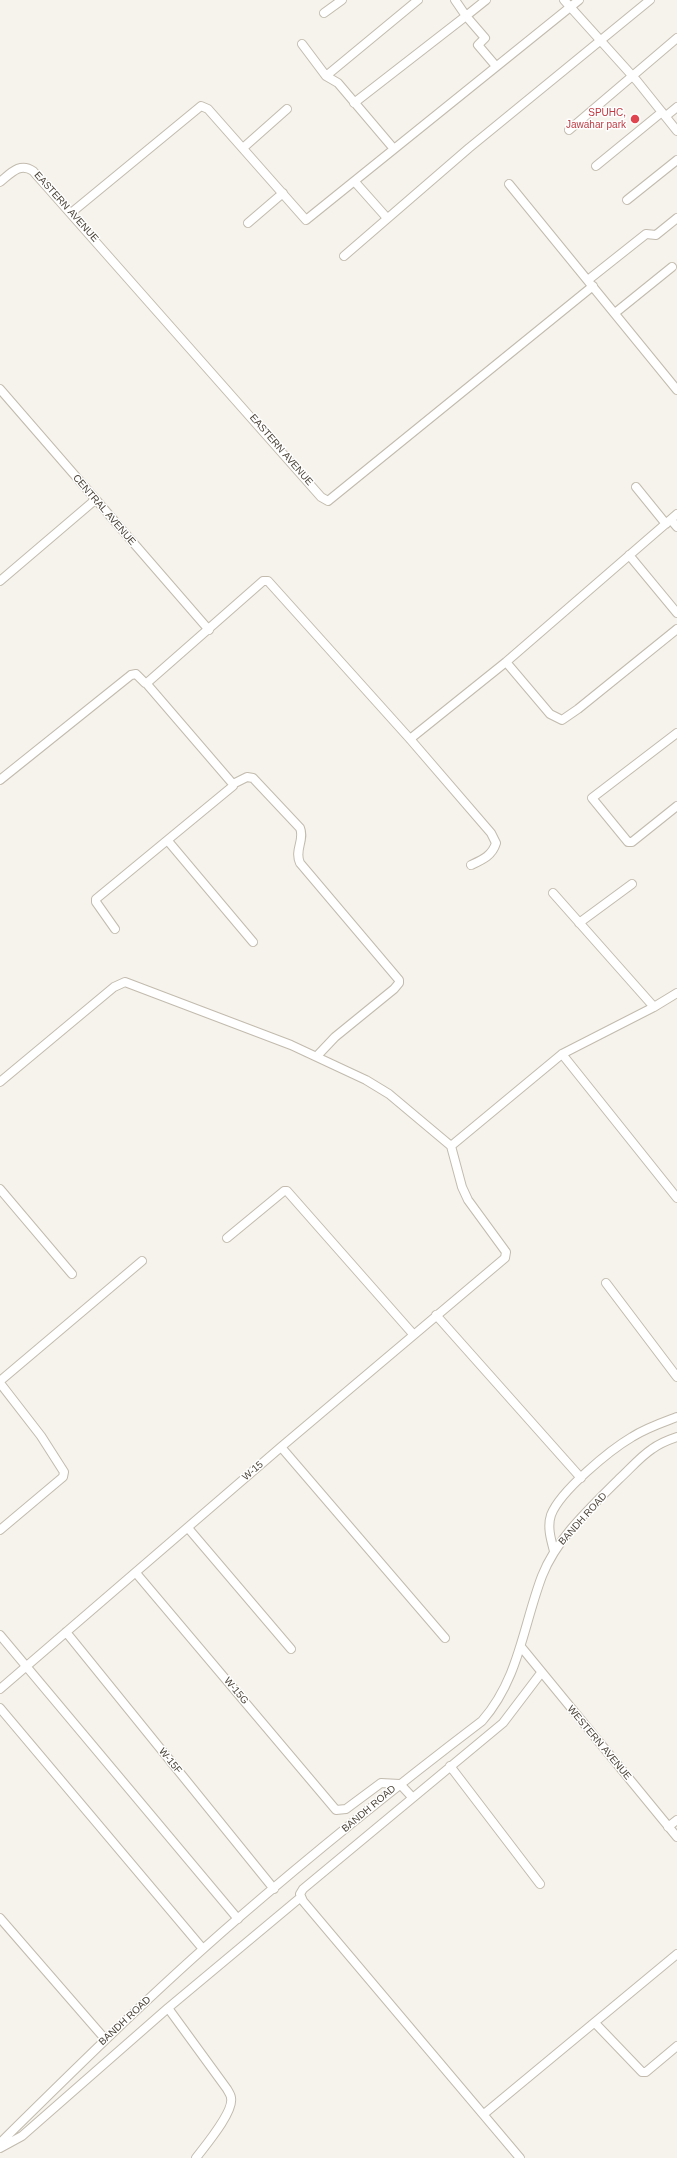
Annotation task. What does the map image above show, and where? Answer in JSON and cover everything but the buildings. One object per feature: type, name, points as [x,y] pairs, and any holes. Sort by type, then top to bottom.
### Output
[{"type":"street","points":[[324,13],[342,0]]},
{"type":"street","points":[[326,76],[418,0]]},
{"type":"street","points":[[455,0],[466,16],[485,38],[478,45],[496,65]]},
{"type":"street","points":[[354,103],[486,0]]},
{"type":"street","points":[[564,0],[664,114],[677,131]]},
{"type":"street","points":[[71,213],[201,106],[208,109],[306,220],[355,182],[496,65],[579,0]]},
{"type":"street","points":[[344,256],[387,218],[650,0]]},
{"type":"street","points":[[569,130],[677,38]]},
{"type":"street","points":[[302,44],[326,76],[338,83],[394,150]]},
{"type":"street","points":[[596,166],[664,114],[677,107]]},
{"type":"street","points":[[243,148],[287,109]]},
{"type":"street","points":[[628,200],[677,160]]},
{"type":"street","name":"EASTERN AVENUE","points":[[0,182],[15,170],[21,167],[28,167],[71,213],[321,497],[328,501],[591,283]]},
{"type":"street","points":[[355,182],[387,218]]},
{"type":"street","points":[[509,184],[677,390]]},
{"type":"street","points":[[248,223],[283,194]]},
{"type":"street","points":[[591,283],[646,234],[656,234],[677,218]]},
{"type":"street","points":[[615,313],[672,267]]},
{"type":"street","name":"CENTRAL AVENUE","points":[[0,389],[209,630]]},
{"type":"street","points":[[636,487],[671,519],[677,527]]},
{"type":"street","points":[[0,581],[95,500]]},
{"type":"street","points":[[410,739],[506,662],[671,519]]},
{"type":"street","points":[[629,555],[677,613]]},
{"type":"street","points":[[146,683],[209,630],[263,581],[268,581],[410,739],[494,839],[496,843],[490,854],[471,866]]},
{"type":"street","points":[[506,662],[550,714],[562,720],[584,705],[677,629]]},
{"type":"street","points":[[0,780],[131,675],[136,674],[146,683],[233,784]]},
{"type":"street","points":[[677,732],[592,798],[628,842],[632,842],[677,806]]},
{"type":"street","points":[[115,929],[96,902],[96,899],[168,841],[232,787],[233,784],[248,777],[253,778],[300,828],[302,836],[297,857],[300,863],[399,980],[399,983],[394,989],[335,1037],[316,1056]]},
{"type":"street","points":[[168,841],[253,942]]},
{"type":"street","points":[[580,923],[632,884]]},
{"type":"street","points":[[553,893],[654,1007]]},
{"type":"street","points":[[0,1082],[114,987],[125,982],[139,986],[316,1056],[377,1086],[451,1146],[562,1054],[654,1007],[677,993]]},
{"type":"street","points":[[562,1054],[677,1198]]},
{"type":"street","name":"W-15","points":[[0,1689],[413,1334],[505,1258],[506,1254],[468,1200],[462,1187],[451,1146]]},
{"type":"street","points":[[0,1190],[72,1274]]},
{"type":"street","points":[[227,1238],[287,1191],[413,1334]]},
{"type":"street","points":[[0,1530],[63,1476],[64,1472],[41,1436],[0,1382],[142,1261]]},
{"type":"street","points":[[606,1283],[677,1377]]},
{"type":"street","points":[[436,1316],[581,1478]]},
{"type":"street","points":[[554,1551],[551,1540],[551,1517],[560,1500],[581,1478],[622,1443],[651,1427],[677,1417]]},
{"type":"street","name":"BANDH ROAD","points":[[0,2143],[105,2039],[238,1919],[400,1784],[486,1716],[504,1688],[522,1648],[542,1578],[554,1551],[601,1497],[642,1456],[653,1448],[677,1437]]},
{"type":"street","points":[[281,1447],[445,1638]]},
{"type":"street","points":[[188,1528],[291,1649]]},
{"type":"street","name":"W-15G","points":[[136,1573],[336,1810],[346,1809],[381,1783],[400,1784]]},
{"type":"street","name":"W-15F","points":[[66,1632],[274,1889]]},
{"type":"street","points":[[0,1635],[238,1919]]},
{"type":"street","name":"WESTERN AVENUE","points":[[522,1648],[677,1837]]},
{"type":"street","points":[[520,2158],[301,1898],[300,1894],[303,1889],[412,1797],[503,1723],[541,1673]]},
{"type":"street","points":[[0,1708],[203,1950]]},
{"type":"street","points":[[450,1766],[540,1884]]},
{"type":"street","points":[[400,1784],[412,1797]]},
{"type":"street","points":[[668,1827],[677,1820]]},
{"type":"street","points":[[0,2148],[22,2136],[168,2008],[301,1898]]},
{"type":"street","points":[[0,1918],[105,2039]]},
{"type":"street","points":[[484,2114],[677,1954]]},
{"type":"street","points":[[168,2008],[232,2098],[231,2106],[226,2117],[196,2158]]},
{"type":"street","points":[[595,2023],[642,2072],[646,2072],[677,2046]]},
{"type":"place","name":"SPUHC, Jawahar park","points":[[635,119]]}]
